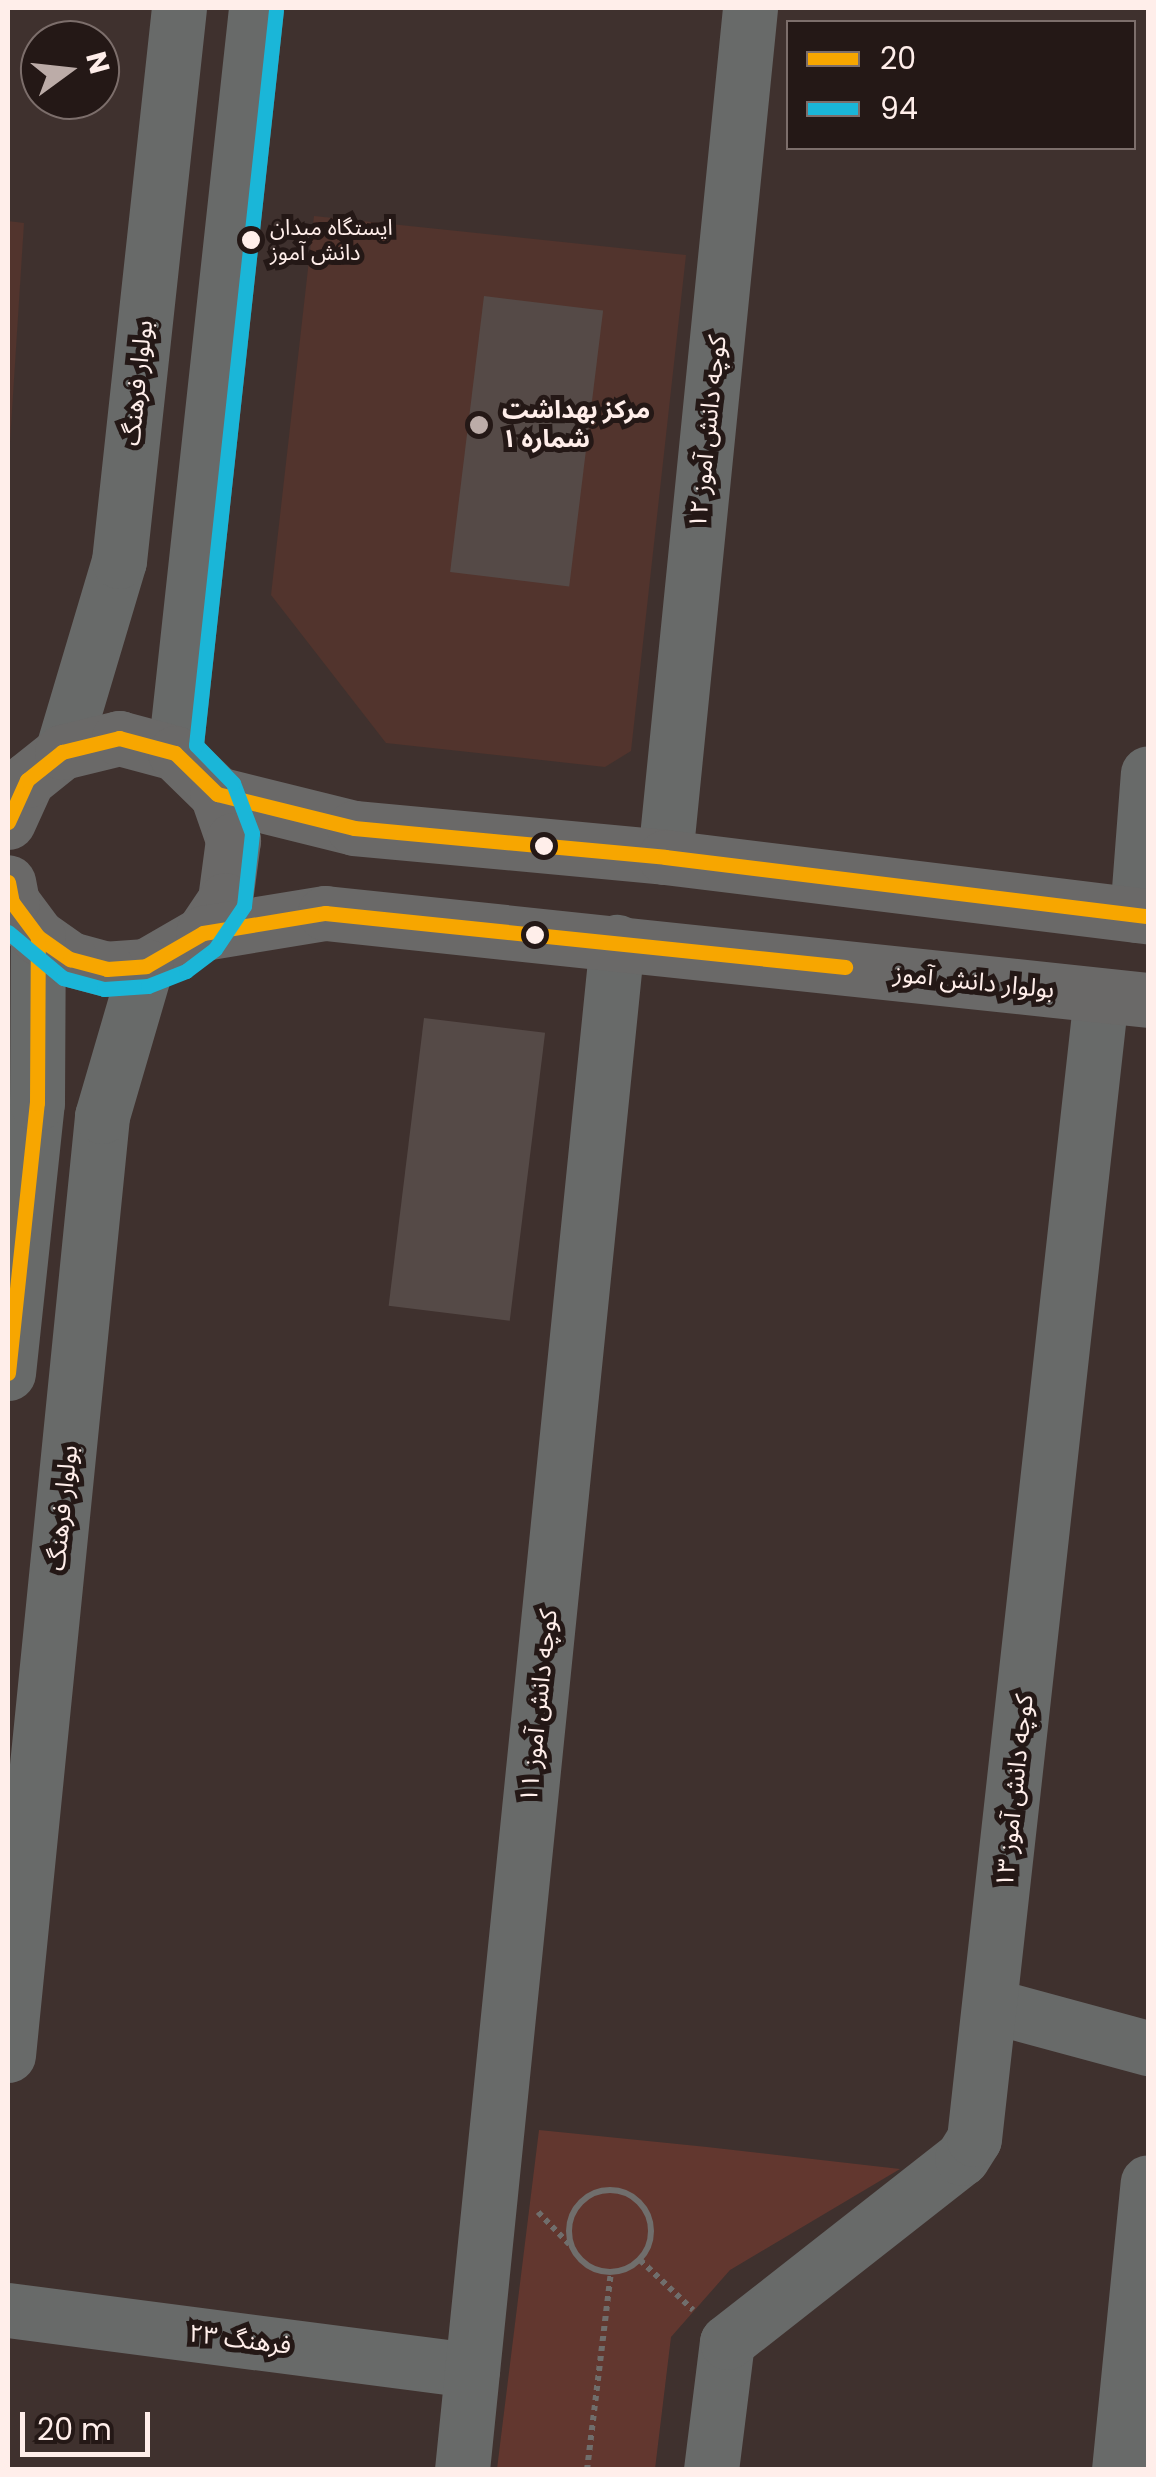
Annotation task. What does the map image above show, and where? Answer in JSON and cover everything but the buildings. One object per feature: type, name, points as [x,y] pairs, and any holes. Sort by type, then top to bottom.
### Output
[{"type":"main road","points":[[16,906],[70,960],[107,969],[146,966],[203,933],[225,900],[233,840],[217,794],[175,753],[118,738],[26,784]]},
{"type":"main road","points":[[217,794],[354,828],[666,857],[1143,916]]},
{"type":"main road","name":"بولوار دانش آموز","points":[[203,933],[325,913],[1125,998]]},
{"type":"street","name":"بولوار فرهنگ","points":[[26,784],[118,561],[178,8]]},
{"type":"street","points":[[175,753],[256,8]]},
{"type":"street","name":"کوچه دانش آموز ۱۲","points":[[666,857],[750,8]]},
{"type":"street","points":[[1143,916],[1148,774]]},
{"type":"street","points":[[8,1373],[36,1103],[16,906]]},
{"type":"street","name":"کوچه دانش آموز ۱۱","points":[[462,2470],[617,942]]},
{"type":"street","name":"بولوار فرهنگ","points":[[8,2055],[12,1970],[102,1116],[146,966]]},
{"type":"street","name":"کوچه دانش آموز ۱۳","points":[[727,2342],[962,2158],[974,2139],[1125,998]]},
{"type":"street","points":[[992,2006],[1148,2048]]},
{"type":"street","points":[[1119,2470],[1148,2182]]},
{"type":"street","name":"فرهنگ ۲۳","points":[[8,2310],[472,2370]]},
{"type":"street","points":[[712,2470],[727,2342]]},
{"type":"path","points":[[625,2192],[648,2214],[652,2230],[640,2260],[611,2272],[595,2269],[572,2247],[572,2216],[594,2193],[625,2192]]},
{"type":"path","points":[[640,2260],[727,2342]]},
{"type":"path","points":[[587,2470],[611,2272]]},
{"type":"shaded area","name":"مرکز بهداشت شماره ۱","points":[[314,216],[686,255],[631,751],[605,767],[386,743],[271,595]]},
{"type":"shaded area","points":[[8,221],[24,223],[8,473]]},
{"type":"shaded area","points":[[539,2130],[900,2169],[730,2270],[671,2337],[655,2469],[497,2469]]},
{"type":"transit line","name":"94","points":[[8,932],[63,978],[104,989],[148,986],[186,971],[215,949],[244,906],[252,833],[233,783],[196,745],[276,10]]},
{"type":"transit line","name":"20","points":[[8,822],[27,780],[62,752],[119,738],[175,753],[217,794],[354,828],[665,857],[1148,916]]},
{"type":"transit line","name":"20","points":[[8,882],[12,902],[38,937],[70,959],[107,969],[146,966],[203,933],[325,913],[845,967]]},
{"type":"transit line","name":"20","points":[[8,1373],[37,1103],[38,937]]},
{"type":"place","name":"ایستگاه میدان دانش آموز","points":[[251,240]]},
{"type":"place","name":"مرکز بهداشت شماره ۱","points":[[479,425]]}]
